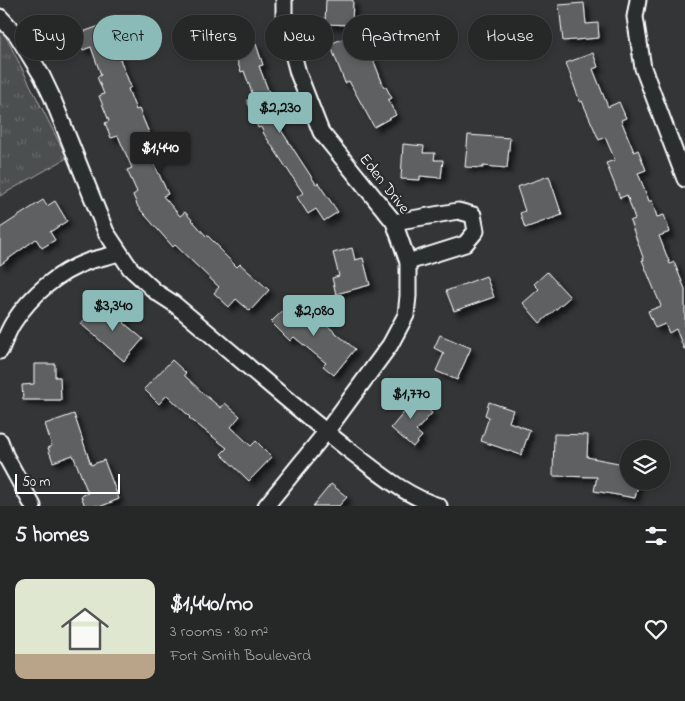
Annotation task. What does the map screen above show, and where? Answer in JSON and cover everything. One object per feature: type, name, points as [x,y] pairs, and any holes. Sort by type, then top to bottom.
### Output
[{"type":"street","name":"Eden Drive","points":[[266,506],[326,432],[390,345],[406,315],[408,296],[408,262],[394,222],[320,132],[298,73],[284,20],[284,0]]},
{"type":"street","points":[[638,0],[635,17],[643,68],[685,179]]},
{"type":"street","points":[[0,17],[17,35],[42,76],[106,232],[130,268],[156,292],[173,303],[326,432],[379,473],[409,493],[439,506]]},
{"type":"street","points":[[394,222],[458,211],[473,215],[476,231],[465,244],[408,262]]},
{"type":"street","points":[[0,351],[12,325],[25,306],[58,276],[89,261],[119,253]]},
{"type":"street","points":[[0,441],[33,506]]},
{"type":"green space","points":[[0,25],[15,55],[15,60],[18,60],[67,158],[0,196]]},
{"type":"building","points":[[326,0],[353,0],[352,15],[343,15],[343,25],[333,24],[333,15],[325,15]]},
{"type":"building","points":[[584,3],[586,24],[598,23],[599,38],[563,41],[559,5]]},
{"type":"building","points":[[93,28],[93,53],[91,47],[83,50],[83,32]]},
{"type":"building","points":[[343,39],[343,60],[373,60],[384,87],[386,87],[392,98],[388,100],[396,115],[374,127],[349,81],[345,83],[333,52],[333,43]]},
{"type":"building","points":[[255,44],[263,65],[259,66],[282,126],[279,127],[316,184],[318,183],[338,212],[324,221],[316,209],[308,214],[297,197],[303,193],[261,127],[258,128],[247,100],[254,98],[244,71],[241,72],[237,60],[255,60]]},
{"type":"building","points":[[593,53],[598,67],[593,69],[608,107],[619,102],[626,118],[621,120],[634,152],[638,150],[646,170],[638,173],[649,201],[652,201],[657,217],[664,215],[670,232],[659,236],[670,264],[674,262],[685,289],[685,349],[676,329],[669,333],[665,324],[655,328],[648,311],[661,306],[642,260],[644,260],[630,221],[635,219],[627,195],[620,198],[606,163],[615,160],[605,137],[599,140],[582,101],[580,102],[566,63]]},
{"type":"building","points":[[96,60],[120,60],[131,87],[128,89],[136,110],[139,109],[155,147],[148,150],[168,194],[163,196],[180,216],[185,212],[237,267],[240,264],[269,290],[250,311],[236,299],[229,307],[214,293],[219,287],[175,245],[173,247],[138,207],[133,195],[137,192],[127,170],[132,168],[118,136],[111,138],[105,123],[109,121],[99,96],[104,94],[97,77],[101,75]]},
{"type":"building","points":[[468,135],[510,138],[507,168],[465,167]]},
{"type":"building","points":[[403,144],[424,146],[423,153],[435,153],[434,160],[443,160],[441,178],[420,176],[420,180],[401,179]]},
{"type":"building","points":[[549,176],[562,215],[525,228],[520,213],[525,211],[517,187]]},
{"type":"building","points":[[43,200],[47,206],[55,201],[67,221],[50,232],[55,240],[42,248],[36,239],[0,265],[0,228]]},
{"type":"building","points":[[352,248],[355,260],[363,258],[370,285],[336,294],[332,278],[339,276],[333,253]]},
{"type":"building","points":[[547,272],[570,297],[540,323],[523,303],[539,289],[534,284]]},
{"type":"building","points":[[486,276],[494,297],[454,311],[446,291]]},
{"type":"building","points":[[294,300],[320,328],[324,323],[355,349],[334,375],[323,366],[326,363],[294,337],[290,341],[271,322]]},
{"type":"building","points":[[110,305],[127,320],[124,323],[143,339],[124,361],[81,324],[90,313],[98,319]]},
{"type":"building","points":[[440,335],[471,348],[457,380],[436,371],[444,353],[434,348]]},
{"type":"building","points":[[172,360],[186,373],[184,375],[205,395],[221,408],[225,403],[240,416],[231,427],[251,446],[256,441],[272,457],[249,481],[221,454],[227,448],[189,418],[167,395],[159,404],[144,389]]},
{"type":"building","points":[[34,364],[55,364],[55,377],[60,377],[61,400],[23,400],[22,385],[34,384]]},
{"type":"building","points":[[409,393],[432,413],[416,431],[422,436],[413,447],[391,428],[406,410],[399,405]]},
{"type":"building","points":[[489,402],[513,410],[509,422],[530,430],[521,455],[481,441],[489,417],[485,415]]},
{"type":"building","points":[[74,414],[91,465],[104,460],[119,499],[102,506],[85,506],[81,496],[88,493],[73,455],[53,462],[48,448],[52,446],[45,424]]},
{"type":"building","points":[[554,434],[588,435],[587,457],[620,463],[620,490],[637,490],[635,498],[594,491],[597,477],[553,476]]},
{"type":"building","points":[[331,484],[347,497],[339,506],[313,506]]}]
